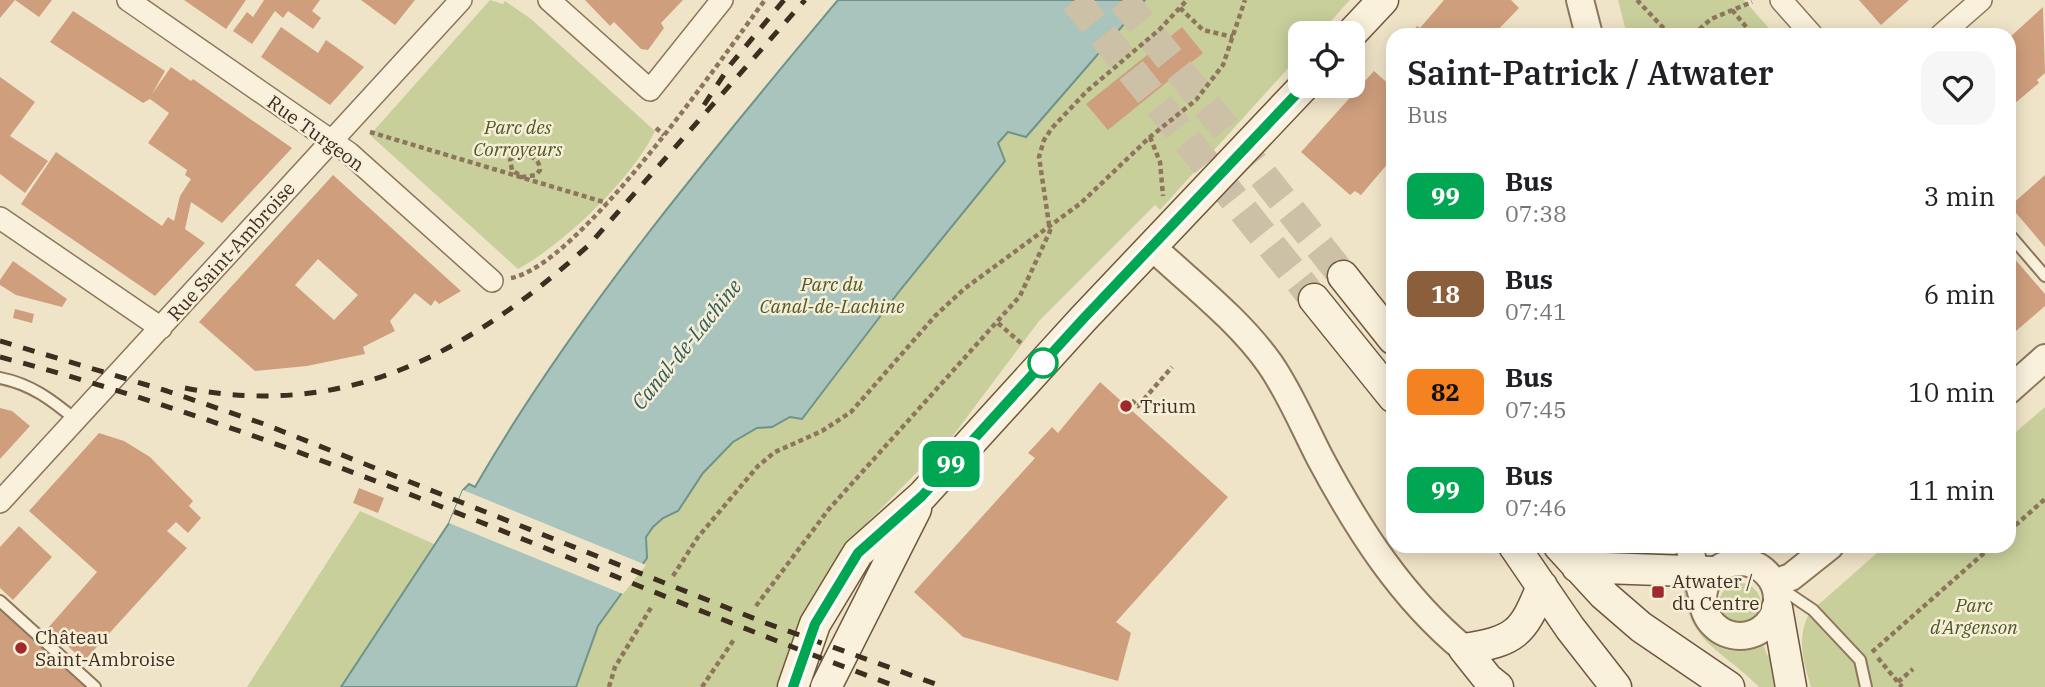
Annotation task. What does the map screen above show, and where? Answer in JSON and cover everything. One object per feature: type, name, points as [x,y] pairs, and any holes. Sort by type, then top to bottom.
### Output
[{"type":"main road","points":[[1363,21],[1383,0]]},
{"type":"main road","points":[[793,687],[805,645],[849,565],[922,496],[1293,98]]},
{"type":"main road","points":[[1343,276],[1386,330]]},
{"type":"main road","points":[[1314,299],[1386,388]]},
{"type":"main road","points":[[826,687],[922,496]]},
{"type":"main road","points":[[1519,553],[1570,628],[1616,687]]},
{"type":"main road","points":[[1568,557],[1662,570],[1697,566]]},
{"type":"main road","points":[[1568,557],[1641,627],[1729,687]]},
{"type":"main road","points":[[1464,649],[1502,642],[1515,636],[1531,615],[1542,586]]},
{"type":"main road","points":[[1775,596],[1791,687]]},
{"type":"main road","points":[[1464,649],[1498,687]]},
{"type":"street","name":"Rue Turgeon","points":[[128,0],[349,153],[492,281]]},
{"type":"street","name":"Rue Saint-Ambroise","points":[[0,502],[461,0]]},
{"type":"street","points":[[549,0],[650,90],[722,0]]},
{"type":"street","points":[[1580,0],[1587,28]]},
{"type":"street","points":[[1781,0],[1806,28]]},
{"type":"street","points":[[1949,28],[1981,0]]},
{"type":"street","points":[[0,218],[161,328]]},
{"type":"street","points":[[1152,247],[1261,351],[1279,378],[1338,491],[1376,552],[1419,607],[1464,649]]},
{"type":"street","points":[[2016,384],[2045,358]]},
{"type":"street","points":[[1775,596],[1759,567],[1739,554],[1726,565],[1697,566],[1711,622],[1734,636],[1761,630],[1775,596],[1791,577],[1821,553]]},
{"type":"lane","points":[[2016,242],[2045,276]]},
{"type":"lane","points":[[0,378],[20,383],[44,395],[76,420]]},
{"type":"lane","points":[[1775,596],[1813,610],[1860,660],[1866,687]]},
{"type":"lane","points":[[0,600],[95,687],[101,687]]},
{"type":"path","points":[[516,277],[550,257],[607,203],[664,135],[765,0]]},
{"type":"path","points":[[756,606],[829,509],[998,323],[1031,277],[1050,227],[1039,157],[1044,140],[1087,91],[1160,29],[1187,0]]},
{"type":"path","points":[[673,576],[698,537],[758,466],[775,452],[822,430],[851,412],[955,297],[1015,249],[1050,227],[1104,183],[1150,137],[1208,87],[1223,65],[1245,0]]},
{"type":"path","points":[[1637,0],[1663,28]]},
{"type":"path","points":[[1702,28],[1716,17],[1752,2]]},
{"type":"path","points":[[1180,8],[1203,30],[1233,37]]},
{"type":"path","points":[[1732,10],[1747,28]]},
{"type":"path","points":[[1716,17],[1721,23]]},
{"type":"path","points":[[681,95],[688,102]]},
{"type":"path","points":[[656,128],[664,135]]},
{"type":"path","points":[[366,134],[378,133],[607,203]]},
{"type":"path","points":[[1150,137],[1160,162],[1163,196],[1159,203]]},
{"type":"path","points":[[515,155],[531,156],[540,166],[536,175],[522,177],[510,166],[510,160],[515,155]]},
{"type":"path","points":[[998,323],[1022,344]]},
{"type":"path","points":[[1126,406],[1131,400],[1138,406],[1172,367]]},
{"type":"path","points":[[2016,525],[2043,501],[2035,496]]},
{"type":"path","points":[[1902,687],[1872,652],[1984,553]]},
{"type":"path","points":[[608,687],[615,667],[652,606]]},
{"type":"path","points":[[702,687],[735,638]]},
{"type":"path","points":[[1898,682],[1913,669]]},
{"type":"green space","name":"Parc des Corroyeurs","points":[[490,0],[503,4],[505,1],[531,19],[655,131],[631,169],[596,208],[556,244],[518,269],[370,135]]},
{"type":"green space","name":"Parc du Canal-de-Lachine","points":[[838,0],[1350,0],[1331,21],[1288,21],[1288,68],[1160,210],[1155,205],[1039,321],[952,437],[844,546],[811,601],[780,687],[247,687],[360,511],[434,544],[449,523],[463,490],[469,484],[475,487],[514,423],[600,297],[742,116]]},
{"type":"green space","points":[[1618,0],[1744,0],[1769,28],[1625,28]]},
{"type":"green space","name":"Parc d'Argenson","points":[[2045,407],[2045,687],[1811,687],[1803,658],[1802,640],[1810,612],[1877,553],[2016,553],[2016,432]]},
{"type":"green space","points":[[1683,581],[1688,581],[1694,613],[1708,638],[1730,651],[1746,651],[1764,646],[1767,655],[1770,655],[1777,687],[1759,687],[1708,643],[1691,618],[1685,602]]},
{"type":"green space","points":[[1740,583],[1755,589],[1761,604],[1755,619],[1740,625],[1725,619],[1719,604],[1725,589]]},
{"type":"water","name":"Canal-de-Lachine","points":[[838,0],[1145,0],[1026,137],[1008,132],[998,143],[1005,161],[901,289],[802,419],[790,417],[772,427],[757,428],[733,442],[703,473],[678,511],[663,518],[653,527],[646,537],[647,558],[598,626],[576,687],[341,687],[449,523],[463,490],[469,484],[475,487],[514,423],[600,297],[693,176]]},
{"type":"pier","points":[[463,490],[646,565],[623,594],[449,523]]},
{"type":"building","points":[[0,0],[15,0],[0,18]]},
{"type":"building","points":[[15,0],[52,0],[39,17]]},
{"type":"building","points":[[184,0],[246,0],[226,29]]},
{"type":"building","points":[[264,0],[320,0],[312,11],[321,18],[313,29],[288,11],[283,18],[275,11],[252,44],[233,31],[247,12],[253,17]]},
{"type":"building","points":[[361,0],[415,0],[395,25]]},
{"type":"building","points":[[585,0],[683,0],[661,23],[664,28],[648,50],[641,49],[614,22],[610,26]]},
{"type":"building","points":[[1444,0],[1511,0],[1519,8],[1500,28],[1420,28]]},
{"type":"building","points":[[1859,0],[1909,0],[1881,25]]},
{"type":"building","points":[[2043,7],[2045,73],[2037,80],[2039,83],[2016,102],[2016,32]]},
{"type":"building","points":[[73,11],[165,71],[152,94],[171,67],[191,81],[193,79],[292,148],[222,223],[191,202],[185,229],[205,243],[155,296],[21,204],[56,152],[162,226],[168,217],[174,221],[180,196],[191,179],[185,175],[187,170],[148,143],[169,113],[150,99],[143,103],[50,42]]},
{"type":"building","points":[[281,27],[318,53],[326,40],[364,67],[330,105],[261,57]]},
{"type":"building","points":[[1182,27],[1203,53],[1108,130],[1086,104]]},
{"type":"building","points":[[1374,71],[1386,82],[1386,166],[1361,195],[1355,191],[1350,195],[1301,152],[1350,98],[1365,98],[1365,81]]},
{"type":"building","points":[[0,77],[35,102],[10,136],[48,161],[25,193],[0,174]]},
{"type":"building","points":[[333,175],[461,291],[439,304],[435,300],[431,306],[415,293],[390,321],[395,331],[363,347],[365,354],[307,366],[255,371],[199,322]],"holes":[[[318,259],[358,295],[334,320],[295,285]]]},
{"type":"building","points":[[2045,175],[2045,247],[2016,213],[2016,201]]},
{"type":"building","points":[[2016,260],[2045,294],[2045,306],[2016,331]]},
{"type":"building","points":[[13,261],[67,299],[62,307],[16,295],[0,285],[0,280]]},
{"type":"building","points":[[15,309],[34,314],[32,323],[13,318]]},
{"type":"building","points":[[1100,382],[1228,497],[1116,622],[1131,633],[1118,681],[963,637],[914,592],[1035,458],[1028,453],[1052,427],[1058,433]]},
{"type":"building","points":[[0,408],[12,411],[30,426],[0,459]]},
{"type":"building","points":[[99,433],[124,441],[150,457],[193,501],[189,506],[201,518],[188,533],[176,522],[167,531],[187,548],[84,661],[48,628],[97,572],[29,511]]},
{"type":"building","points":[[359,488],[384,498],[378,513],[353,503]]},
{"type":"building","points":[[19,526],[52,557],[13,600],[0,588],[0,547]]},
{"type":"building","name":"Château Saint-Ambroise","points":[[0,610],[86,687],[0,687]]},
{"type":"tunnel","points":[[1075,0],[1314,299]]},
{"type":"tunnel","points":[[1123,0],[1343,276]]},
{"type":"railway","points":[[704,105],[731,64],[784,0]]},
{"type":"railway","points":[[185,388],[244,395],[300,394],[353,385],[404,369],[452,346],[499,317],[589,245],[805,0]]},
{"type":"railway","points":[[0,341],[167,391],[264,424],[763,622],[944,687]]},
{"type":"railway","points":[[0,357],[229,427],[341,468],[898,687]]},
{"type":"bus line","name":"99","points":[[793,687],[805,645],[815,624],[828,598],[858,553],[922,496],[1083,319],[1293,98]]},
{"type":"place","name":"Trium","points":[[1126,406]]},
{"type":"place","name":"Atwater / du Centre","points":[[1658,592]]},
{"type":"place","name":"Château Saint-Ambroise","points":[[21,648]]}]
